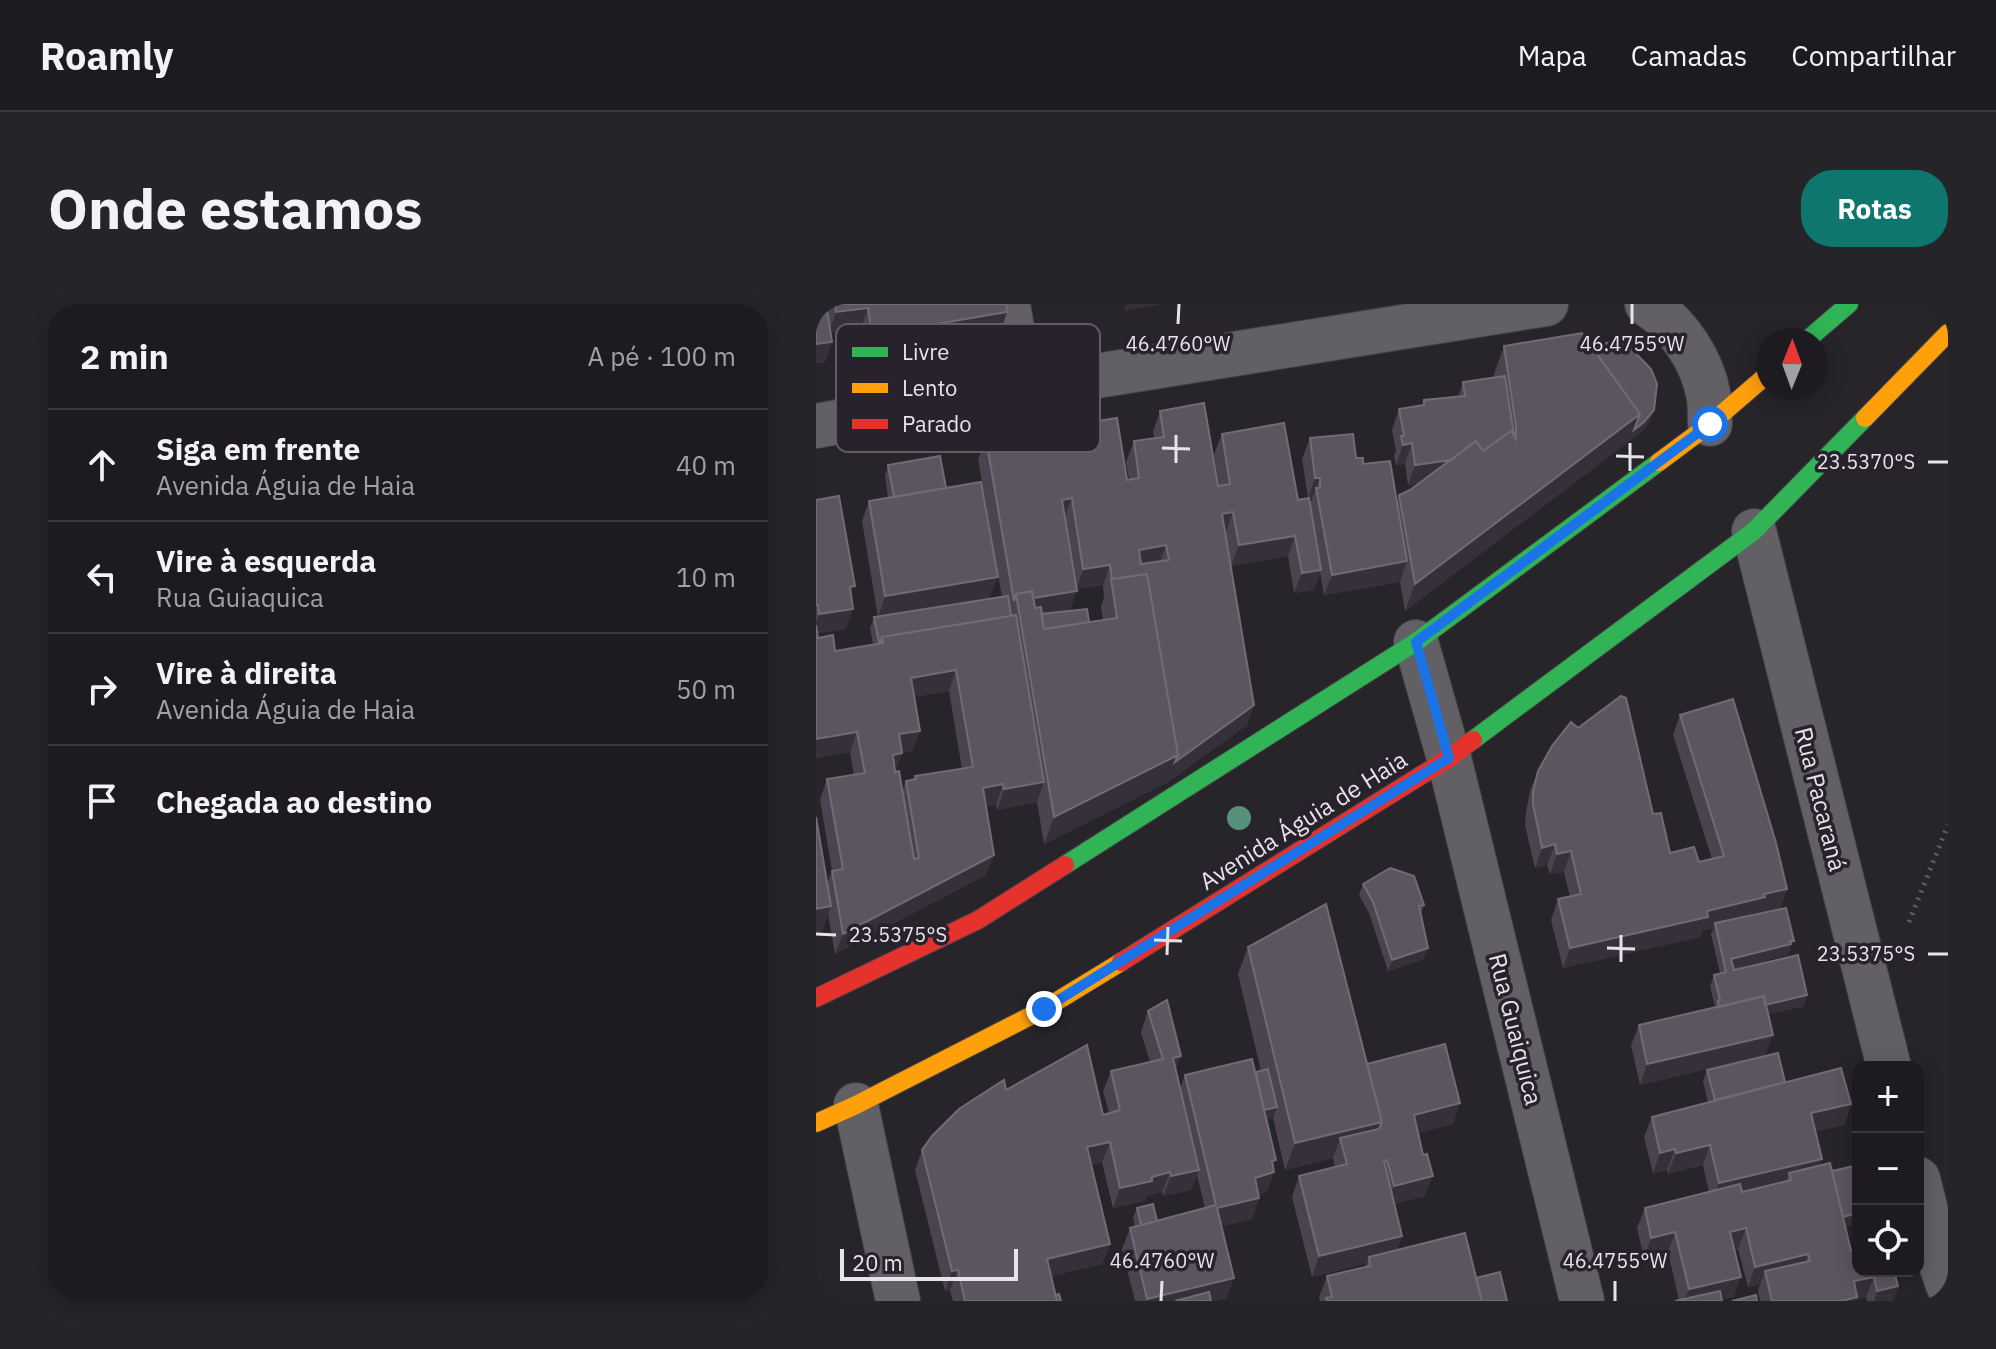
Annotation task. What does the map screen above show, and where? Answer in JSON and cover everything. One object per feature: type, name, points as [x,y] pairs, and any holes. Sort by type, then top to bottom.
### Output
[{"type":"main road","points":[[1821,328],[1849,304]]},
{"type":"main road","name":"Avenida Águia de Haia","points":[[816,1123],[1044,1009],[1449,758],[1754,531],[1948,333]]},
{"type":"main road","points":[[816,998],[978,920],[1416,642],[1710,424],[1756,384]]},
{"type":"street","points":[[1100,375],[1546,304]]},
{"type":"street","points":[[1647,304],[1674,326],[1692,350],[1709,398],[1710,424]]},
{"type":"street","points":[[816,426],[836,422]]},
{"type":"street","name":"Rua Pacaraná","points":[[1754,531],[1887,1061]]},
{"type":"street","name":"Rua Guaiquica","points":[[1416,642],[1449,758],[1582,1301]]},
{"type":"street","points":[[856,1105],[898,1301]]},
{"type":"street","points":[[1924,1203],[1948,1285]]},
{"type":"lane","points":[[1014,304],[1017,324]]},
{"type":"path","points":[[1908,924],[1948,825]]},
{"type":"building","points":[[816,304],[826,304],[832,342],[816,344]]},
{"type":"building","points":[[835,304],[1006,304],[1007,312],[937,324],[870,324],[868,308],[836,312]]},
{"type":"building","points":[[1582,333],[1640,414],[1415,584],[1399,495],[1476,441],[1483,451],[1511,431],[1516,439],[1504,346]]},
{"type":"building","points":[[1623,340],[1651,369],[1657,384],[1654,410],[1634,430],[1640,414],[1591,346]]},
{"type":"building","points":[[1505,376],[1514,435],[1511,431],[1483,451],[1476,441],[1451,460],[1415,465],[1412,443],[1403,445],[1399,409],[1424,405],[1424,400],[1465,396],[1463,382]]},
{"type":"building","points":[[1204,403],[1218,486],[1230,484],[1222,434],[1284,423],[1298,500],[1309,498],[1321,570],[1302,573],[1295,536],[1239,545],[1233,512],[1222,514],[1254,705],[1175,762],[1178,755],[1147,574],[1112,579],[1110,565],[1083,569],[1072,498],[1062,500],[1077,591],[1033,598],[1032,591],[1016,594],[1014,601],[988,452],[1100,452],[1100,421],[1117,418],[1127,480],[1139,478],[1134,441],[1164,437],[1160,411]],"holes":[[[1166,545],[1169,560],[1141,564],[1139,550]]]},
{"type":"building","points":[[1353,434],[1356,458],[1363,458],[1363,464],[1390,461],[1407,561],[1332,575],[1316,488],[1320,488],[1320,478],[1315,478],[1310,438]]},
{"type":"building","points":[[940,456],[946,488],[894,497],[888,465]]},
{"type":"building","points":[[981,482],[998,577],[885,596],[869,501]]},
{"type":"building","points":[[839,496],[855,586],[850,587],[853,609],[819,614],[816,605],[816,500]]},
{"type":"building","points":[[1147,574],[1178,755],[1054,817],[1016,594],[1032,591],[1035,608],[1041,607],[1044,629],[1117,618],[1111,579]]},
{"type":"building","points":[[1008,596],[1011,616],[882,637],[879,643],[874,617]]},
{"type":"building","points":[[1087,609],[1089,622],[1044,629],[1041,614]]},
{"type":"building","points":[[1016,615],[1044,782],[1004,789],[1003,784],[983,788],[994,855],[843,934],[832,871],[843,869],[827,779],[865,773],[857,732],[816,739],[816,625],[818,638],[833,635],[835,651],[883,643],[882,637]],"holes":[[[956,670],[973,767],[915,776],[916,779],[906,781],[919,858],[914,859],[899,771],[895,772],[893,755],[902,753],[899,734],[920,731],[911,678]]]},
{"type":"building","points":[[1621,696],[1626,698],[1653,814],[1661,813],[1670,853],[1694,847],[1699,862],[1724,856],[1680,715],[1733,699],[1787,889],[1707,911],[1708,917],[1570,948],[1558,899],[1581,894],[1571,851],[1557,854],[1555,844],[1542,848],[1533,792],[1538,771],[1571,722],[1578,728]]},
{"type":"building","points":[[816,817],[831,906],[816,909]]},
{"type":"building","points":[[1390,868],[1414,876],[1424,905],[1419,906],[1428,948],[1392,960],[1373,902],[1363,884]]},
{"type":"building","points":[[1326,904],[1382,1122],[1295,1143],[1248,947]]},
{"type":"building","points":[[1786,908],[1794,941],[1790,941],[1791,944],[1731,959],[1734,970],[1798,955],[1807,995],[1765,1005],[1764,996],[1719,1007],[1714,975],[1726,972],[1715,923]]},
{"type":"building","points":[[1764,996],[1773,1035],[1647,1064],[1639,1025]]},
{"type":"building","points":[[1167,1000],[1181,1056],[1173,1058],[1199,1170],[1171,1176],[1170,1172],[1152,1177],[1152,1181],[1120,1188],[1110,1142],[1087,1147],[1110,1244],[1047,1259],[1057,1301],[965,1301],[958,1270],[952,1271],[922,1150],[959,1109],[1004,1080],[1006,1090],[1087,1045],[1103,1115],[1120,1110],[1111,1071],[1163,1059],[1148,1011]]},
{"type":"building","points":[[1445,1044],[1460,1103],[1414,1115],[1423,1155],[1427,1154],[1433,1176],[1394,1186],[1387,1160],[1384,1161],[1402,1236],[1319,1256],[1299,1176],[1347,1164],[1340,1138],[1379,1129],[1382,1122],[1367,1064]]},
{"type":"building","points":[[1778,1053],[1785,1082],[1715,1100],[1707,1070]]},
{"type":"building","points":[[1252,1059],[1276,1160],[1272,1161],[1274,1172],[1255,1178],[1259,1198],[1217,1208],[1234,1278],[1147,1299],[1130,1228],[1216,1205],[1185,1075]]},
{"type":"building","points":[[1841,1068],[1851,1104],[1811,1113],[1822,1159],[1719,1183],[1710,1145],[1676,1153],[1675,1149],[1660,1153],[1652,1117]]},
{"type":"building","points":[[1268,1069],[1277,1107],[1264,1110],[1256,1072]]},
{"type":"building","points":[[1830,1163],[1852,1251],[1852,1277],[1874,1277],[1854,1281],[1857,1297],[1842,1301],[1772,1301],[1765,1271],[1810,1261],[1808,1254],[1755,1267],[1746,1228],[1730,1232],[1741,1277],[1689,1289],[1675,1232],[1651,1238],[1645,1208],[1740,1184],[1742,1192],[1791,1180],[1789,1173]]},
{"type":"building","points":[[1852,1166],[1852,1215],[1843,1217],[1832,1171]]},
{"type":"building","points":[[1153,1204],[1157,1221],[1141,1225],[1137,1208]]},
{"type":"building","points":[[1465,1233],[1482,1301],[1327,1301],[1326,1298],[1332,1297],[1327,1276],[1370,1266],[1369,1257]]},
{"type":"building","points":[[1500,1272],[1507,1301],[1482,1301],[1476,1278]]},
{"type":"building","points":[[1874,1277],[1896,1277],[1898,1286],[1877,1291]]},
{"type":"building","points":[[1720,1291],[1722,1301],[1675,1301]]},
{"type":"building","points":[[1209,1292],[1211,1301],[1175,1301]]},
{"type":"building","points":[[1756,1295],[1757,1301],[1732,1301]]},
{"type":"traffic: fast","points":[[1821,328],[1849,304]]},
{"type":"traffic: fast","points":[[1473,740],[1754,531],[1865,418]]},
{"type":"traffic: fast","points":[[1065,865],[1416,642],[1659,462]]},
{"type":"traffic: slow","points":[[1865,418],[1948,333]]},
{"type":"traffic: slow","points":[[1659,462],[1756,384]]},
{"type":"traffic: slow","points":[[816,1123],[1044,1009],[1121,962]]},
{"type":"traffic: jam","points":[[1121,962],[1449,758],[1473,740]]},
{"type":"traffic: jam","points":[[816,998],[978,920],[1065,865]]},
{"type":"route","points":[[1044,1009],[1449,758],[1416,642],[1710,424]]}]
